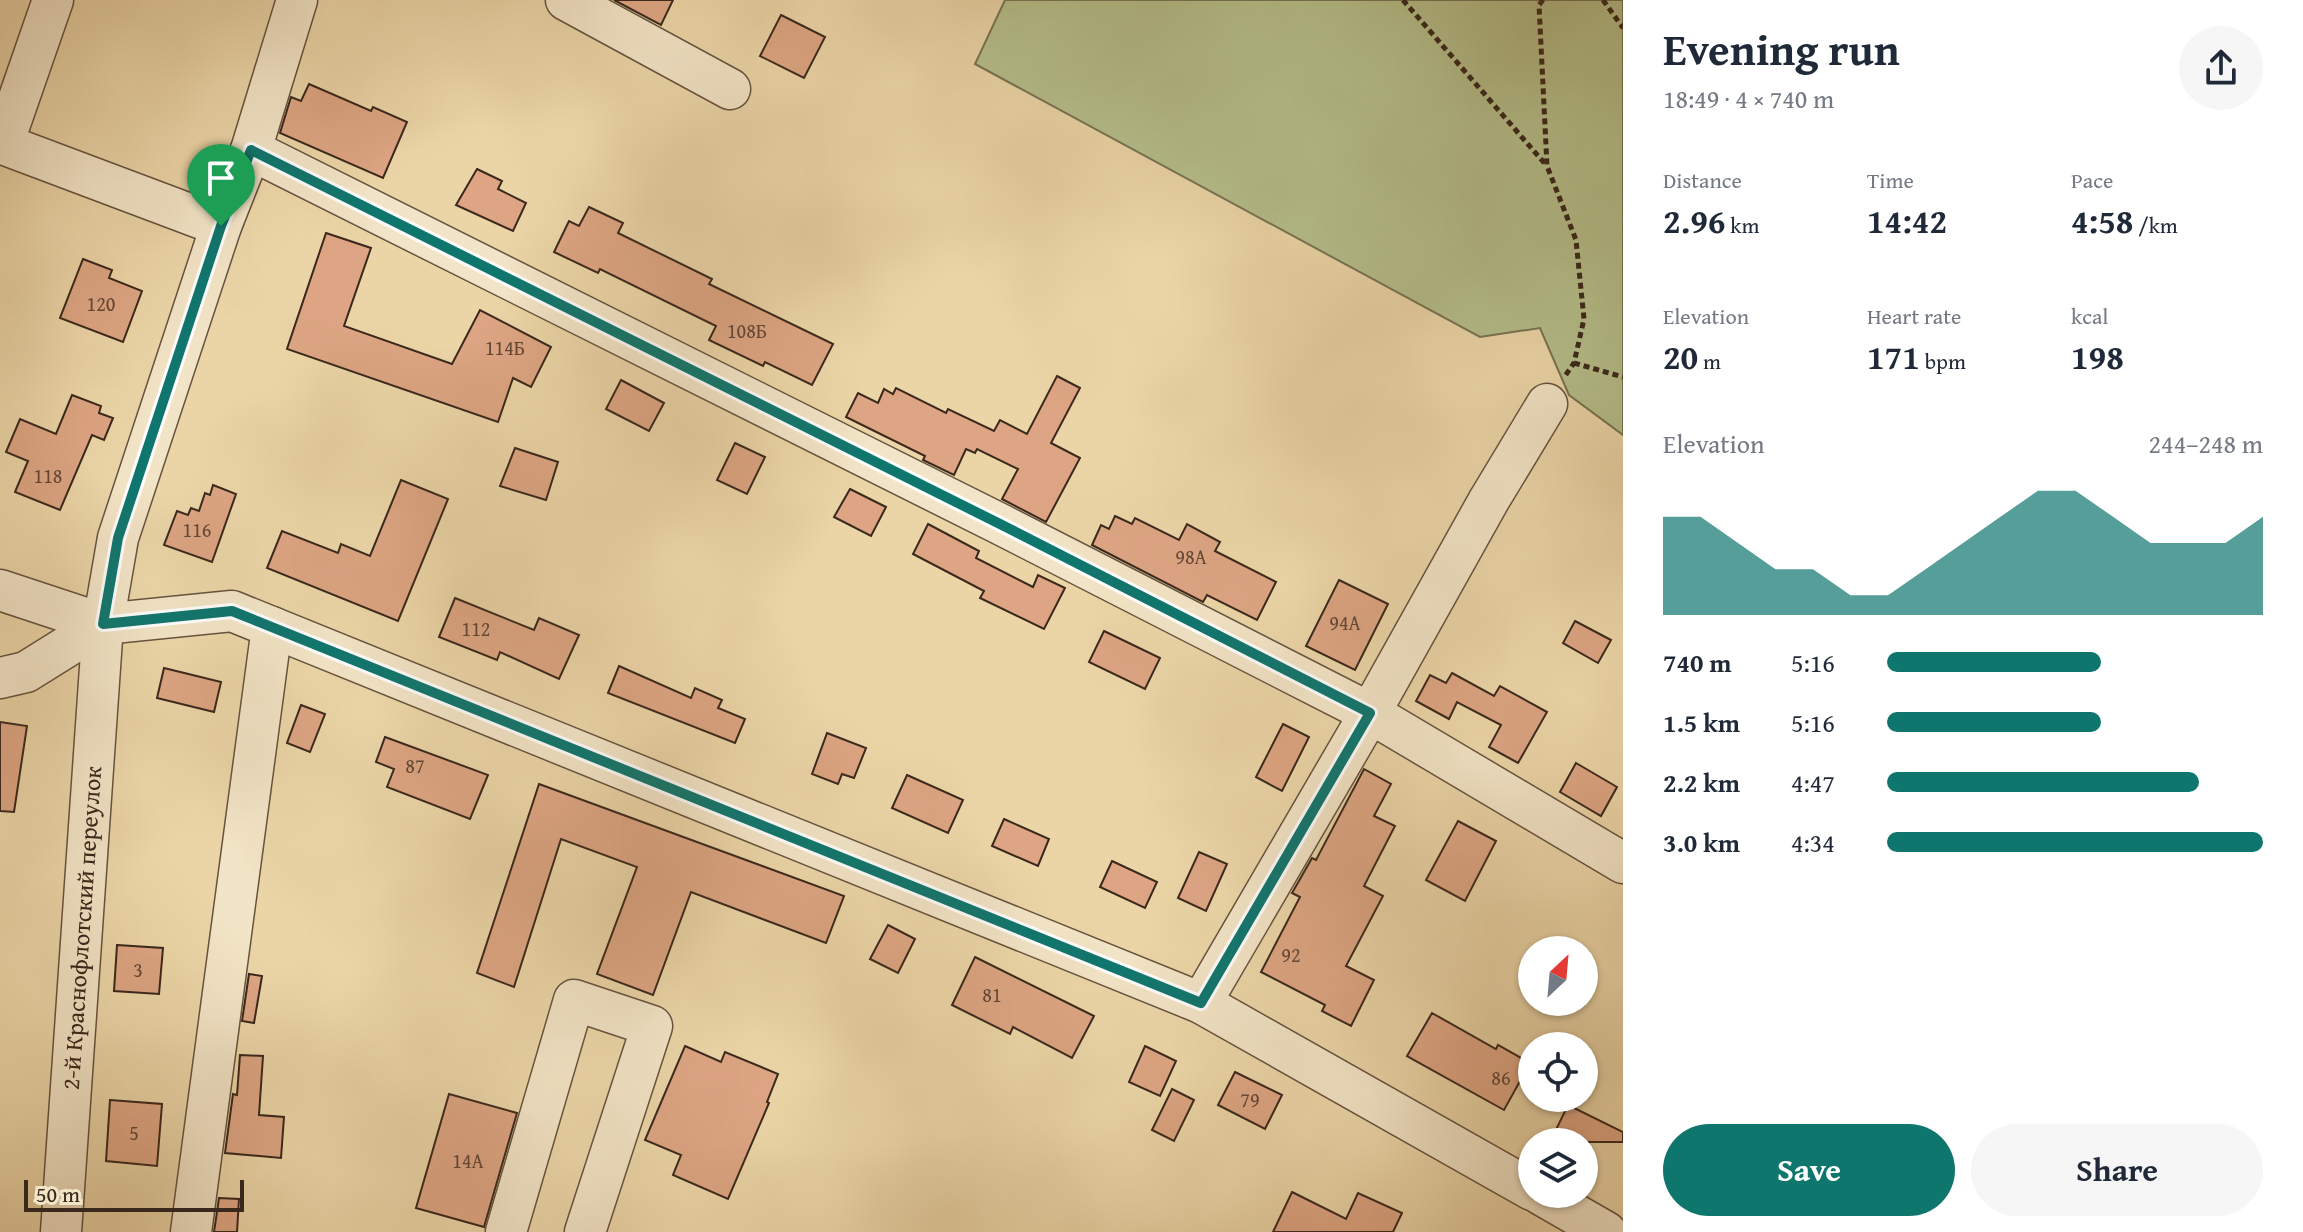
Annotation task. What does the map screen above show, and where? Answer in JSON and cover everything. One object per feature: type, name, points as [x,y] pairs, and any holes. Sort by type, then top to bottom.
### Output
[{"type":"street","points":[[53,0],[1,143],[221,226]]},
{"type":"street","name":"2-й Краснофлотский переулок","points":[[61,1232],[103,624],[118,538],[221,226],[251,150],[297,0]]},
{"type":"street","points":[[566,0],[730,89]]},
{"type":"street","points":[[251,150],[1000,524],[1370,713],[1623,863]]},
{"type":"street","points":[[1201,1003],[1547,404]]},
{"type":"street","points":[[0,590],[103,624],[232,611],[1201,1003],[1518,1182]]},
{"type":"street","points":[[0,678],[26,672],[103,624]]},
{"type":"street","points":[[191,1232],[272,627]]},
{"type":"street","points":[[506,1232],[574,1000],[652,1026],[585,1232]]},
{"type":"street","points":[[1564,1208],[1606,1232]]},
{"type":"path","points":[[1403,0],[1547,166]]},
{"type":"path","points":[[1543,0],[1539,5],[1547,166],[1576,240],[1584,319],[1574,363],[1547,404]]},
{"type":"path","points":[[1603,0],[1623,28]]},
{"type":"path","points":[[1574,363],[1623,377]]},
{"type":"green space","points":[[1005,0],[1623,0],[1623,435],[1569,395],[1540,328],[1480,337],[975,64]]},
{"type":"building","points":[[614,0],[673,0],[661,25]]},
{"type":"building","points":[[781,15],[825,37],[804,78],[760,56]]},
{"type":"building","points":[[309,84],[371,111],[373,107],[407,122],[383,178],[280,133],[291,97],[301,101]]},
{"type":"building","points":[[477,169],[502,181],[498,189],[526,203],[513,231],[456,205]]},
{"type":"building","points":[[589,207],[623,223],[618,233],[712,279],[709,284],[833,344],[812,385],[709,340],[716,326],[600,269],[598,273],[554,252],[569,221],[579,226]]},
{"type":"building","points":[[326,233],[371,248],[344,326],[452,364],[480,310],[551,347],[531,387],[513,378],[498,422],[287,349]]},
{"type":"building","points":[[83,259],[112,270],[109,278],[142,291],[123,342],[60,318]]},
{"type":"building","points":[[1057,376],[1080,388],[1051,443],[1080,458],[1046,522],[1002,499],[1018,469],[977,449],[975,453],[966,449],[954,475],[923,460],[925,456],[846,417],[858,393],[878,403],[884,389],[893,394],[896,388],[946,413],[948,409],[994,431],[1000,420],[1027,434]]},
{"type":"building","points":[[621,380],[664,403],[649,431],[606,409]]},
{"type":"building","points":[[72,395],[101,406],[99,413],[113,418],[104,440],[92,435],[60,510],[15,492],[28,461],[6,452],[20,419],[56,434]]},
{"type":"building","points":[[735,443],[765,457],[747,494],[717,480]]},
{"type":"building","points":[[515,448],[558,462],[546,500],[500,486]]},
{"type":"building","points":[[401,480],[448,499],[398,621],[267,568],[282,531],[338,553],[341,544],[370,556]]},
{"type":"building","points":[[213,485],[236,494],[212,562],[164,545],[177,511],[188,515],[191,508],[199,511],[205,493],[210,495]]},
{"type":"building","points":[[850,489],[886,507],[871,536],[834,517]]},
{"type":"building","points":[[1115,516],[1132,524],[1135,518],[1179,540],[1187,524],[1220,542],[1215,551],[1276,582],[1257,620],[1207,595],[1203,602],[1092,545],[1101,525],[1109,529]]},
{"type":"building","points":[[928,524],[979,551],[976,558],[1033,587],[1038,575],[1065,588],[1044,629],[980,598],[984,591],[913,554]]},
{"type":"building","points":[[1339,580],[1388,604],[1355,670],[1306,646]]},
{"type":"building","points":[[455,598],[534,630],[539,618],[579,635],[559,679],[500,652],[497,660],[439,637]]},
{"type":"building","points":[[1575,621],[1611,640],[1598,663],[1563,643]]},
{"type":"building","points":[[1104,631],[1160,658],[1145,689],[1089,662]]},
{"type":"building","points":[[619,666],[691,698],[695,688],[722,700],[718,708],[745,719],[735,743],[608,693]]},
{"type":"building","points":[[164,668],[221,682],[214,712],[157,698]]},
{"type":"building","points":[[1452,673],[1494,696],[1500,686],[1547,712],[1518,763],[1489,747],[1501,725],[1457,702],[1449,719],[1416,701],[1430,675],[1446,683]]},
{"type":"building","points":[[301,705],[325,714],[310,752],[287,743]]},
{"type":"building","points":[[0,722],[27,726],[14,812],[0,811]]},
{"type":"building","points":[[1283,724],[1309,737],[1282,791],[1256,777]]},
{"type":"building","points":[[827,733],[866,748],[854,778],[842,774],[838,784],[812,774]]},
{"type":"building","points":[[385,737],[488,775],[470,819],[387,787],[394,769],[376,762]]},
{"type":"building","points":[[1576,763],[1617,787],[1601,816],[1560,792]]},
{"type":"building","points":[[1364,769],[1391,784],[1374,816],[1395,826],[1364,886],[1383,896],[1346,966],[1374,980],[1351,1026],[1322,1011],[1325,1005],[1261,972],[1300,897],[1292,893],[1312,858],[1316,860]]},
{"type":"building","points":[[907,775],[963,800],[948,833],[892,808]]},
{"type":"building","points":[[539,784],[844,896],[826,943],[691,892],[653,995],[597,974],[637,867],[561,839],[514,987],[477,973]]},
{"type":"building","points":[[1004,819],[1049,839],[1038,866],[992,846]]},
{"type":"building","points":[[1458,821],[1496,841],[1465,901],[1426,880]]},
{"type":"building","points":[[1199,852],[1227,864],[1206,911],[1178,898]]},
{"type":"building","points":[[1112,861],[1157,882],[1145,908],[1100,887]]},
{"type":"building","points":[[888,925],[915,939],[898,973],[870,959]]},
{"type":"building","points":[[117,945],[163,948],[159,994],[114,991]]},
{"type":"building","points":[[975,957],[1094,1016],[1072,1058],[1013,1027],[1010,1034],[952,1005]]},
{"type":"building","points":[[249,974],[262,976],[254,1023],[242,1021]]},
{"type":"building","points":[[1432,1013],[1496,1049],[1498,1045],[1518,1056],[1518,1085],[1504,1110],[1407,1056]]},
{"type":"building","points":[[685,1046],[721,1062],[725,1052],[778,1074],[769,1103],[728,1199],[673,1175],[681,1155],[645,1140]]},
{"type":"building","points":[[1145,1046],[1176,1061],[1160,1096],[1129,1082]]},
{"type":"building","points":[[240,1055],[263,1056],[259,1115],[284,1117],[281,1158],[225,1153],[233,1094],[237,1095]]},
{"type":"building","points":[[1235,1072],[1282,1095],[1265,1129],[1218,1105]]},
{"type":"building","points":[[1172,1089],[1194,1100],[1174,1141],[1152,1130]]},
{"type":"building","points":[[449,1094],[517,1113],[484,1227],[416,1208]]},
{"type":"building","points":[[110,1100],[162,1104],[157,1166],[106,1161]]},
{"type":"building","points":[[1565,1112],[1582,1112],[1623,1132],[1623,1142],[1598,1142],[1598,1128],[1557,1128]]},
{"type":"building","points":[[1292,1192],[1346,1219],[1358,1193],[1402,1213],[1393,1232],[1273,1232]]},
{"type":"building","points":[[219,1198],[239,1199],[237,1232],[214,1232]]},
{"type":"route","points":[[251,150],[1000,524],[1370,713],[1201,1003],[232,611],[103,624],[118,538],[221,226],[251,150]]}]
